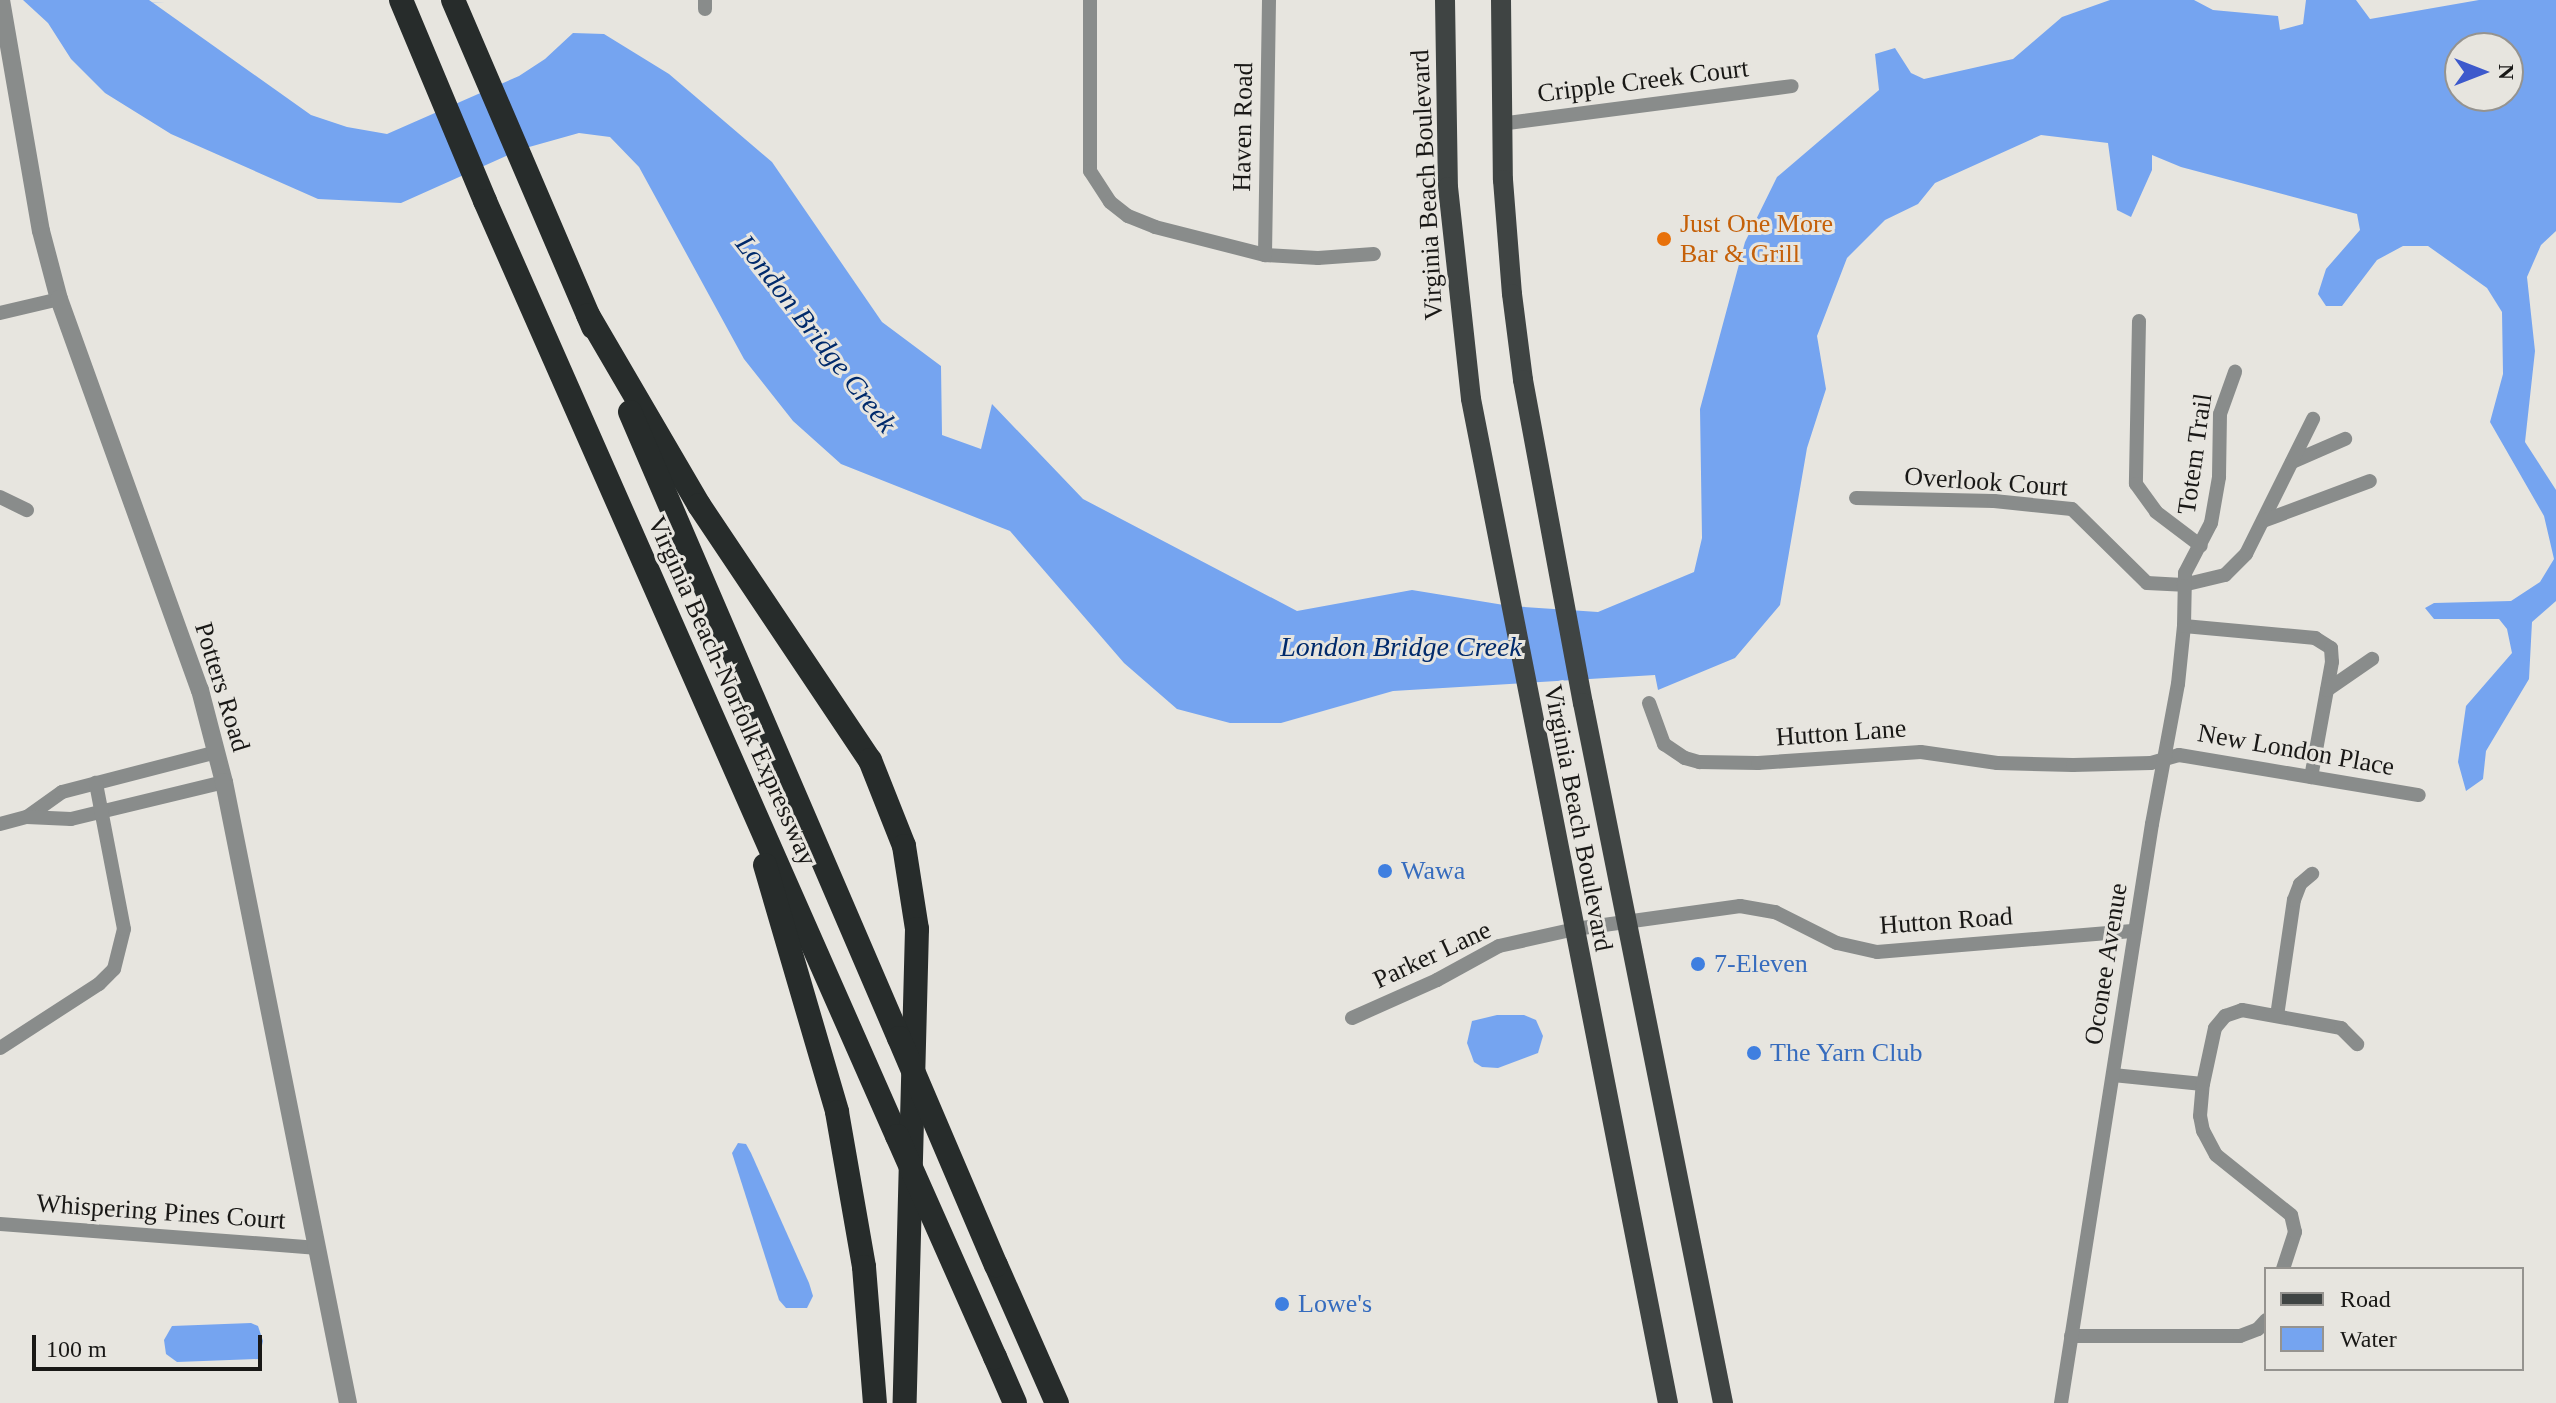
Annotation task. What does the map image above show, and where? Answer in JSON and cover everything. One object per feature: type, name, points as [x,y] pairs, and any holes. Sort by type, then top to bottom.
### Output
[{"type":"highway","name":"Virginia Beach-Norfolk Expressway","points":[[401,0],[485,201],[1015,1403]]},
{"type":"highway","name":"Virginia Beach-Norfolk Expressway","points":[[453,0],[1057,1403]]},
{"type":"highway","points":[[588,315],[699,505],[870,760],[904,846],[917,929],[905,1403]]},
{"type":"highway","points":[[744,789],[837,1112],[864,1267],[875,1403]]},
{"type":"main road","name":"Virginia Beach Boulevard","points":[[1445,0],[1446,149],[1453,252],[1475,423],[1668,1403]]},
{"type":"main road","name":"Virginia Beach Boulevard","points":[[1501,0],[1500,124],[1512,294],[1530,419],[1583,703],[1723,1403]]},
{"type":"street","name":"Potters Road","points":[[1,0],[41,231],[59,299],[200,690],[217,752],[348,1403]]},
{"type":"street","points":[[1090,0],[1091,175],[1110,202],[1128,216],[1155,227],[1265,255],[1318,258],[1374,254]]},
{"type":"street","name":"Haven Road","points":[[1265,255],[1269,0]]},
{"type":"street","name":"Cripple Creek Court","points":[[1500,124],[1792,86]]},
{"type":"street","points":[[0,313],[59,299]]},
{"type":"street","points":[[2139,321],[2136,484],[2156,512],[2201,546]]},
{"type":"street","name":"Totem Trail","points":[[2183,585],[2185,573],[2201,546],[2217,501],[2220,414],[2235,372]]},
{"type":"street","points":[[2183,585],[2225,575],[2236,567],[2263,521],[2313,419]]},
{"type":"street","points":[[2292,462],[2345,439]]},
{"type":"street","points":[[2263,521],[2370,481]]},
{"type":"street","points":[[0,497],[27,510]]},
{"type":"street","name":"Overlook Court","points":[[1856,498],[1994,501],[2072,509],[2147,583],[2183,585]]},
{"type":"street","name":"Oconee Avenue","points":[[2061,1403],[2165,758],[2184,626],[2183,585]]},
{"type":"street","points":[[2184,626],[2324,640],[2331,648],[2332,662],[2311,777]]},
{"type":"street","points":[[2327,690],[2372,659]]},
{"type":"street","name":"Hutton Lane","points":[[1649,703],[1664,744],[1685,758],[1699,762],[1770,763],[1893,752],[1921,752],[1997,763],[2073,765],[2151,763],[2165,758]]},
{"type":"street","points":[[27,817],[62,792],[217,752]]},
{"type":"street","name":"New London Place","points":[[2165,758],[2179,755],[2203,758],[2419,795]]},
{"type":"street","points":[[0,824],[27,817],[71,819],[224,782]]},
{"type":"street","points":[[0,1048],[99,984],[114,969],[124,929],[96,783]]},
{"type":"street","points":[[2277,1016],[2294,900],[2300,884],[2312,874]]},
{"type":"street","name":"Hutton Road","points":[[1628,921],[1740,906],[1760,908],[1793,920],[1837,943],[1877,952],[2135,931]]},
{"type":"street","name":"Parker Lane","points":[[1352,1018],[1437,980],[1499,946],[1628,921]]},
{"type":"street","points":[[2284,1267],[2295,1232],[2291,1215],[2216,1155],[2209,1145],[2200,1116],[2203,1084],[2215,1028],[2225,1016],[2242,1010],[2341,1028],[2357,1044]]},
{"type":"street","points":[[2113,1075],[2203,1084]]},
{"type":"street","name":"Whispering Pines Court","points":[[0,1224],[318,1248]]},
{"type":"street","points":[[2071,1336],[2240,1336],[2258,1329],[2264,1322]]},
{"type":"water","name":"London Bridge Creek","points":[[23,0],[149,0],[311,115],[347,127],[387,134],[519,76],[545,59],[573,33],[604,34],[669,74],[772,162],[882,322],[941,366],[942,435],[981,449],[992,404],[1083,499],[1297,611],[1412,590],[1510,606],[1598,612],[1694,572],[1702,538],[1700,409],[1745,242],[1777,177],[1879,90],[1875,54],[1895,48],[1911,73],[1924,79],[2013,59],[2062,17],[2110,0],[2194,0],[2213,10],[2278,16],[2280,30],[2303,24],[2306,0],[2356,0],[2370,19],[2479,0],[2556,0],[2556,231],[2541,245],[2527,277],[2535,351],[2525,442],[2556,490],[2556,601],[2532,622],[2529,679],[2486,751],[2483,779],[2466,791],[2458,762],[2466,706],[2512,653],[2507,629],[2499,619],[2434,619],[2425,608],[2434,603],[2511,601],[2540,582],[2554,559],[2544,516],[2490,422],[2503,374],[2502,312],[2487,288],[2428,246],[2403,246],[2377,260],[2342,306],[2326,306],[2318,294],[2326,269],[2360,230],[2357,214],[2181,167],[2152,155],[2152,170],[2131,217],[2117,210],[2108,143],[2041,135],[1935,183],[1918,204],[1885,220],[1847,258],[1817,336],[1826,389],[1807,448],[1780,605],[1735,658],[1658,690],[1655,675],[1393,691],[1281,723],[1230,723],[1177,709],[1124,663],[1010,531],[841,464],[793,421],[744,359],[639,167],[610,137],[579,133],[522,149],[401,203],[318,199],[171,134],[105,93],[71,59],[48,23]]},
{"type":"water","points":[[1497,1015],[1524,1015],[1536,1020],[1543,1036],[1538,1053],[1498,1068],[1482,1067],[1474,1062],[1467,1043],[1472,1021]]},
{"type":"water","points":[[738,1143],[746,1144],[751,1153],[809,1283],[813,1296],[807,1308],[786,1308],[779,1300],[732,1153]]},
{"type":"water","points":[[251,1323],[258,1326],[263,1341],[259,1359],[177,1362],[166,1354],[164,1340],[172,1326]]},
{"type":"place","name":"Just One More Bar & Grill","points":[[1664,239]]},
{"type":"place","name":"Wawa","points":[[1385,871]]},
{"type":"place","name":"7-Eleven","points":[[1698,964]]},
{"type":"place","name":"The Yarn Club","points":[[1754,1053]]},
{"type":"place","name":"Lowe's","points":[[1282,1304]]}]
